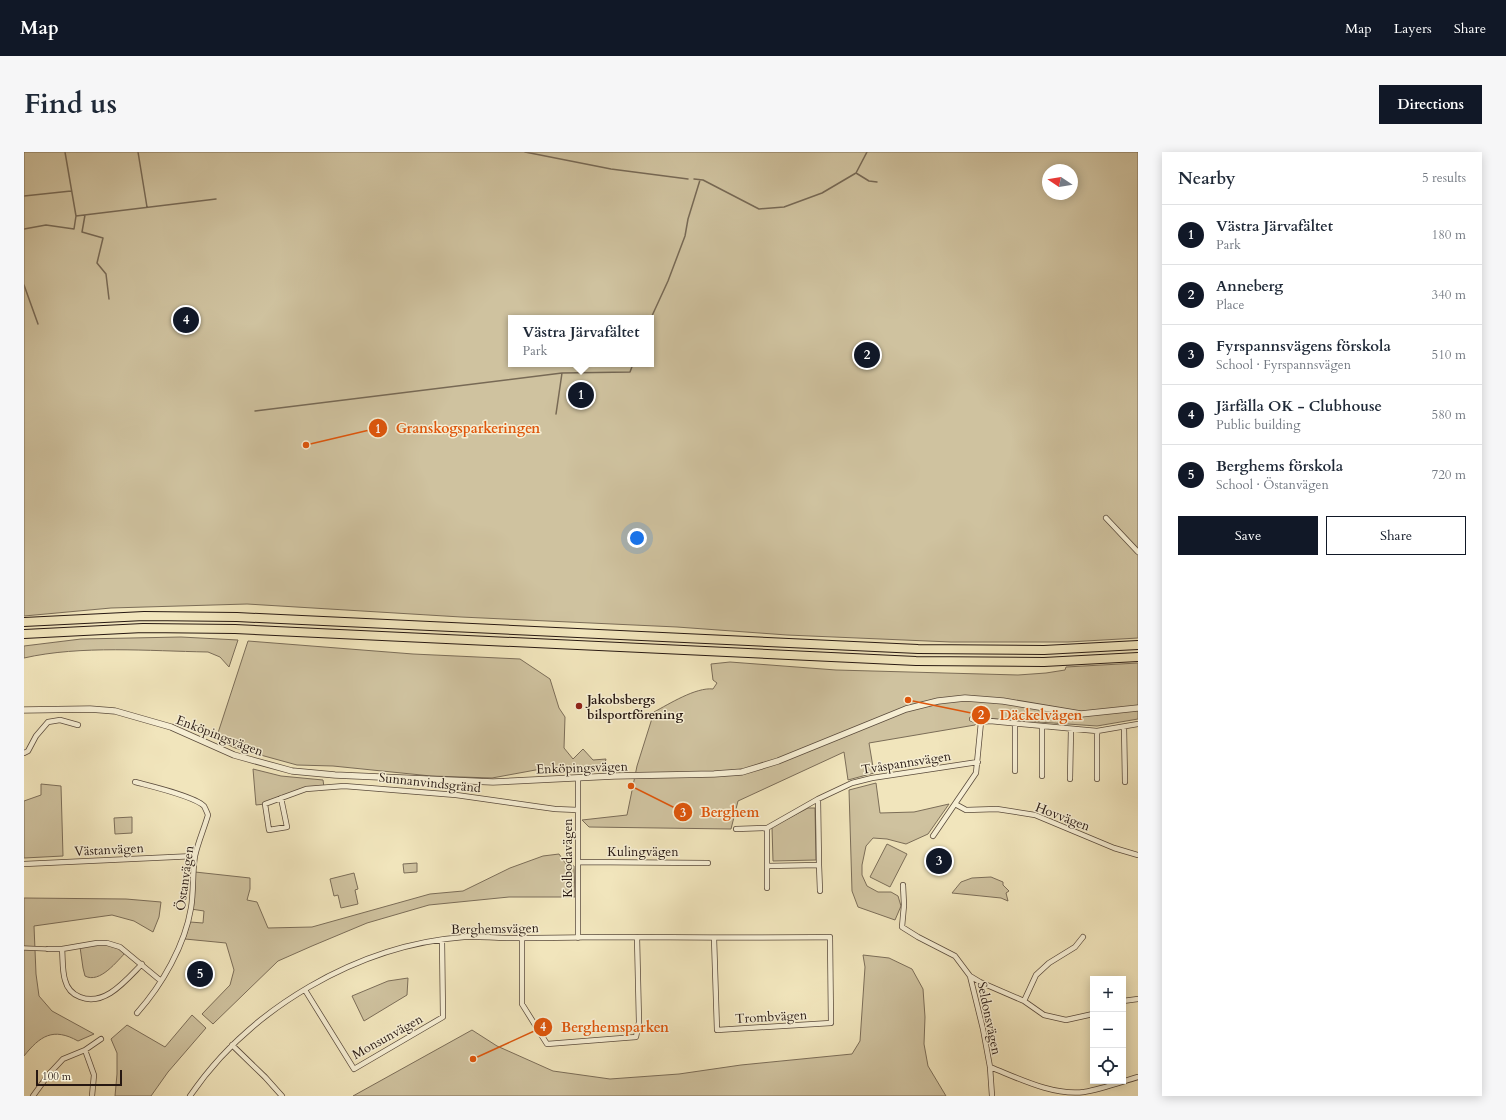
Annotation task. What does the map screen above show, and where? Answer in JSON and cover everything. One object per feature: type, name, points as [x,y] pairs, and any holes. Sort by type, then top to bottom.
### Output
[{"type":"highway","points":[[24,622],[144,616],[236,617],[918,649],[1044,650],[1138,645]]},
{"type":"highway","points":[[24,634],[143,628],[228,629],[916,661],[1044,662],[1138,657]]},
{"type":"street","points":[[1106,518],[1138,552]]},
{"type":"street","name":"Enköpingsvägen","points":[[24,710],[90,709],[115,711],[170,727],[234,755],[292,771],[335,775],[493,782],[742,772],[778,761],[906,709],[943,700],[965,698],[985,699],[1081,714],[1138,708]]},
{"type":"street","points":[[972,719],[981,722],[990,721],[1097,731],[1138,724]]},
{"type":"street","points":[[24,754],[28,751],[36,736],[48,722],[60,720],[78,725]]},
{"type":"street","points":[[933,836],[976,773],[981,722]]},
{"type":"street","points":[[1015,723],[1015,771]]},
{"type":"street","points":[[1042,726],[1042,776]]},
{"type":"street","points":[[1124,727],[1125,782]]},
{"type":"street","points":[[1070,779],[1071,729]]},
{"type":"street","points":[[1097,731],[1098,779]]},
{"type":"street","name":"Tvåspannsvägen","points":[[736,829],[767,828],[818,799],[852,783],[872,778],[978,762]]},
{"type":"street","name":"Kolbodavägen","points":[[578,778],[578,938]]},
{"type":"street","name":"Östanvägen","points":[[135,782],[175,793],[204,806],[208,815],[195,856],[191,907],[186,929],[178,950],[161,981],[137,1013]]},
{"type":"street","name":"Sunnanvindsgränd","points":[[281,798],[287,828],[269,830],[265,804],[306,788],[344,786],[456,795],[554,809],[578,810]]},
{"type":"street","points":[[818,799],[820,891]]},
{"type":"street","name":"Hovvägen","points":[[955,804],[966,810],[997,809],[1036,815],[1114,848],[1138,855]]},
{"type":"street","points":[[767,828],[767,888]]},
{"type":"street","name":"Västanvägen","points":[[24,864],[195,856]]},
{"type":"street","name":"Kulingvägen","points":[[578,862],[708,863]]},
{"type":"street","points":[[767,866],[819,865]]},
{"type":"street","name":"Seldonsvägen","points":[[903,886],[904,905],[902,927],[918,937],[956,956],[970,976],[983,1029],[990,1067],[992,1096]]},
{"type":"street","name":"Berghemsvägen","points":[[190,1096],[201,1080],[232,1045],[270,1014],[323,978],[355,963],[396,949],[465,937],[830,937]]},
{"type":"street","points":[[522,938],[522,1004],[548,1044],[636,1037],[639,1022],[637,937]]},
{"type":"street","name":"Trombvägen","points":[[714,938],[717,1030],[831,1023],[830,937]]},
{"type":"street","points":[[1024,1001],[1036,975],[1049,963],[1074,947],[1083,937]]},
{"type":"street","name":"Monsunvägen","points":[[305,990],[354,1069],[443,1017],[442,940]]},
{"type":"street","points":[[24,948],[62,949],[97,943],[107,943],[120,947],[161,981]]},
{"type":"street","points":[[62,949],[65,980],[70,991],[85,999],[102,997],[112,992],[142,964]]},
{"type":"street","points":[[970,976],[980,982],[1024,1001],[1044,1015],[1066,1020],[1090,1015]]},
{"type":"street","points":[[1126,1001],[1138,999]]},
{"type":"street","points":[[33,1096],[49,1074],[63,1059],[85,1050],[101,1039]]},
{"type":"street","points":[[232,1045],[282,1096]]},
{"type":"street","points":[[85,1050],[94,1075],[92,1096]]},
{"type":"street","points":[[990,1067],[1036,1086],[1063,1092],[1084,1092],[1138,1077]]},
{"type":"shaded area","points":[[24,152],[1138,152],[1138,638],[1068,642],[951,642],[787,635],[677,627],[461,617],[247,604],[111,608],[24,616]]},
{"type":"shaded area","points":[[181,637],[238,640],[229,667],[220,657],[208,652],[92,650],[68,651],[24,658],[24,646],[81,639]]},
{"type":"shaded area","points":[[248,641],[413,654],[520,659],[550,679],[559,708],[565,717],[564,748],[573,759],[583,749],[593,760],[606,759],[605,763],[595,769],[541,769],[492,778],[431,776],[333,766],[297,765],[235,748],[216,739]]},
{"type":"shaded area","points":[[730,662],[836,670],[1018,675],[1065,670],[1066,667],[1138,663],[1138,719],[1097,726],[979,718],[975,725],[869,743],[874,773],[848,780],[844,752],[738,801],[731,829],[589,827],[582,820],[627,815],[637,766],[654,712],[691,693],[706,689],[713,689],[717,683],[713,680],[711,664]]},
{"type":"shaded area","points":[[253,769],[281,776],[323,780],[324,787],[306,789],[265,804],[256,805]]},
{"type":"shaded area","points":[[876,783],[880,813],[914,812],[949,804],[928,834],[906,844],[887,839],[873,838],[866,846],[862,865],[862,875],[867,886],[878,892],[891,892],[898,896],[901,906],[895,920],[858,907],[852,891],[849,790]]},
{"type":"shaded area","points":[[41,784],[61,786],[63,856],[24,858],[24,801],[41,795]]},
{"type":"shaded area","points":[[808,808],[815,808],[816,860],[773,861],[772,827]]},
{"type":"shaded area","points":[[132,817],[132,833],[115,834],[114,818]]},
{"type":"shaded area","points":[[887,844],[907,854],[890,887],[870,877]]},
{"type":"shaded area","points":[[559,854],[566,864],[574,866],[575,897],[509,897],[429,905],[367,923],[278,961],[213,1024],[202,1014],[230,985],[234,970],[226,943],[185,939],[190,922],[203,923],[204,911],[191,909],[195,872],[250,878],[250,889],[247,900],[257,902],[268,928],[312,927],[430,894],[463,891],[510,868],[543,856]]},
{"type":"shaded area","points":[[417,863],[417,872],[404,873],[403,864]]},
{"type":"shaded area","points":[[354,873],[358,889],[355,890],[358,904],[341,908],[338,895],[334,896],[330,879]]},
{"type":"shaded area","points":[[991,877],[1003,882],[1003,885],[1009,891],[1006,893],[1008,901],[1001,898],[952,893],[961,882],[972,878]]},
{"type":"shaded area","points":[[24,898],[126,899],[161,902],[159,917],[153,932],[134,921],[112,915],[34,926],[36,974],[39,996],[52,1011],[94,1034],[78,1041],[69,1037],[54,1034],[36,1043],[24,1056]]},
{"type":"shaded area","points":[[107,943],[127,951],[102,974],[91,978],[85,976],[80,947]]},
{"type":"shaded area","points":[[863,955],[889,958],[912,969],[923,989],[925,1017],[924,1044],[928,1066],[946,1096],[353,1096],[472,1030],[497,1046],[553,1071],[610,1079],[679,1074],[741,1065],[852,1054],[860,1041],[865,967]]},
{"type":"shaded area","points":[[408,978],[407,995],[364,1021],[352,996],[388,981]]},
{"type":"shaded area","points":[[192,1015],[206,1028],[168,1072],[151,1096],[115,1096],[117,1053],[111,1039],[127,1025],[165,1047]]},
{"type":"waterway","points":[[65,152],[76,216]]},
{"type":"waterway","points":[[138,152],[147,207]]},
{"type":"waterway","points":[[525,152],[611,169],[688,179]]},
{"type":"waterway","points":[[694,179],[703,180],[759,209],[784,207],[822,193],[856,173],[867,152]]},
{"type":"waterway","points":[[856,173],[869,181],[877,182]]},
{"type":"waterway","points":[[652,315],[668,281],[685,236],[688,219],[700,180]]},
{"type":"waterway","points":[[24,196],[71,191]]},
{"type":"waterway","points":[[24,229],[46,225],[74,229],[76,216],[216,199]]},
{"type":"waterway","points":[[85,215],[82,232],[103,238],[97,263],[106,274],[109,299]]},
{"type":"waterway","points":[[24,285],[38,324]]},
{"type":"waterway","points":[[556,414],[562,373],[630,372],[632,367]]},
{"type":"waterway","points":[[255,411],[562,373]]},
{"type":"place","name":"Järfälla OK - Clubhouse","points":[[186,320]]},
{"type":"place","name":"Anneberg","points":[[867,355]]},
{"type":"place","name":"Västra Järvafältet","points":[[581,395]]},
{"type":"place","name":"Granskogsparkeringen","points":[[306,445]]},
{"type":"place","name":"Däckelvägen","points":[[908,700]]},
{"type":"place","name":"Jakobsbergs bilsportförening","points":[[579,706]]},
{"type":"place","name":"Berghem","points":[[631,786]]},
{"type":"place","name":"Fyrspannsvägens förskola","points":[[939,861]]},
{"type":"place","name":"Berghems förskola","points":[[200,974]]},
{"type":"place","name":"Berghemsparken","points":[[473,1059]]}]
